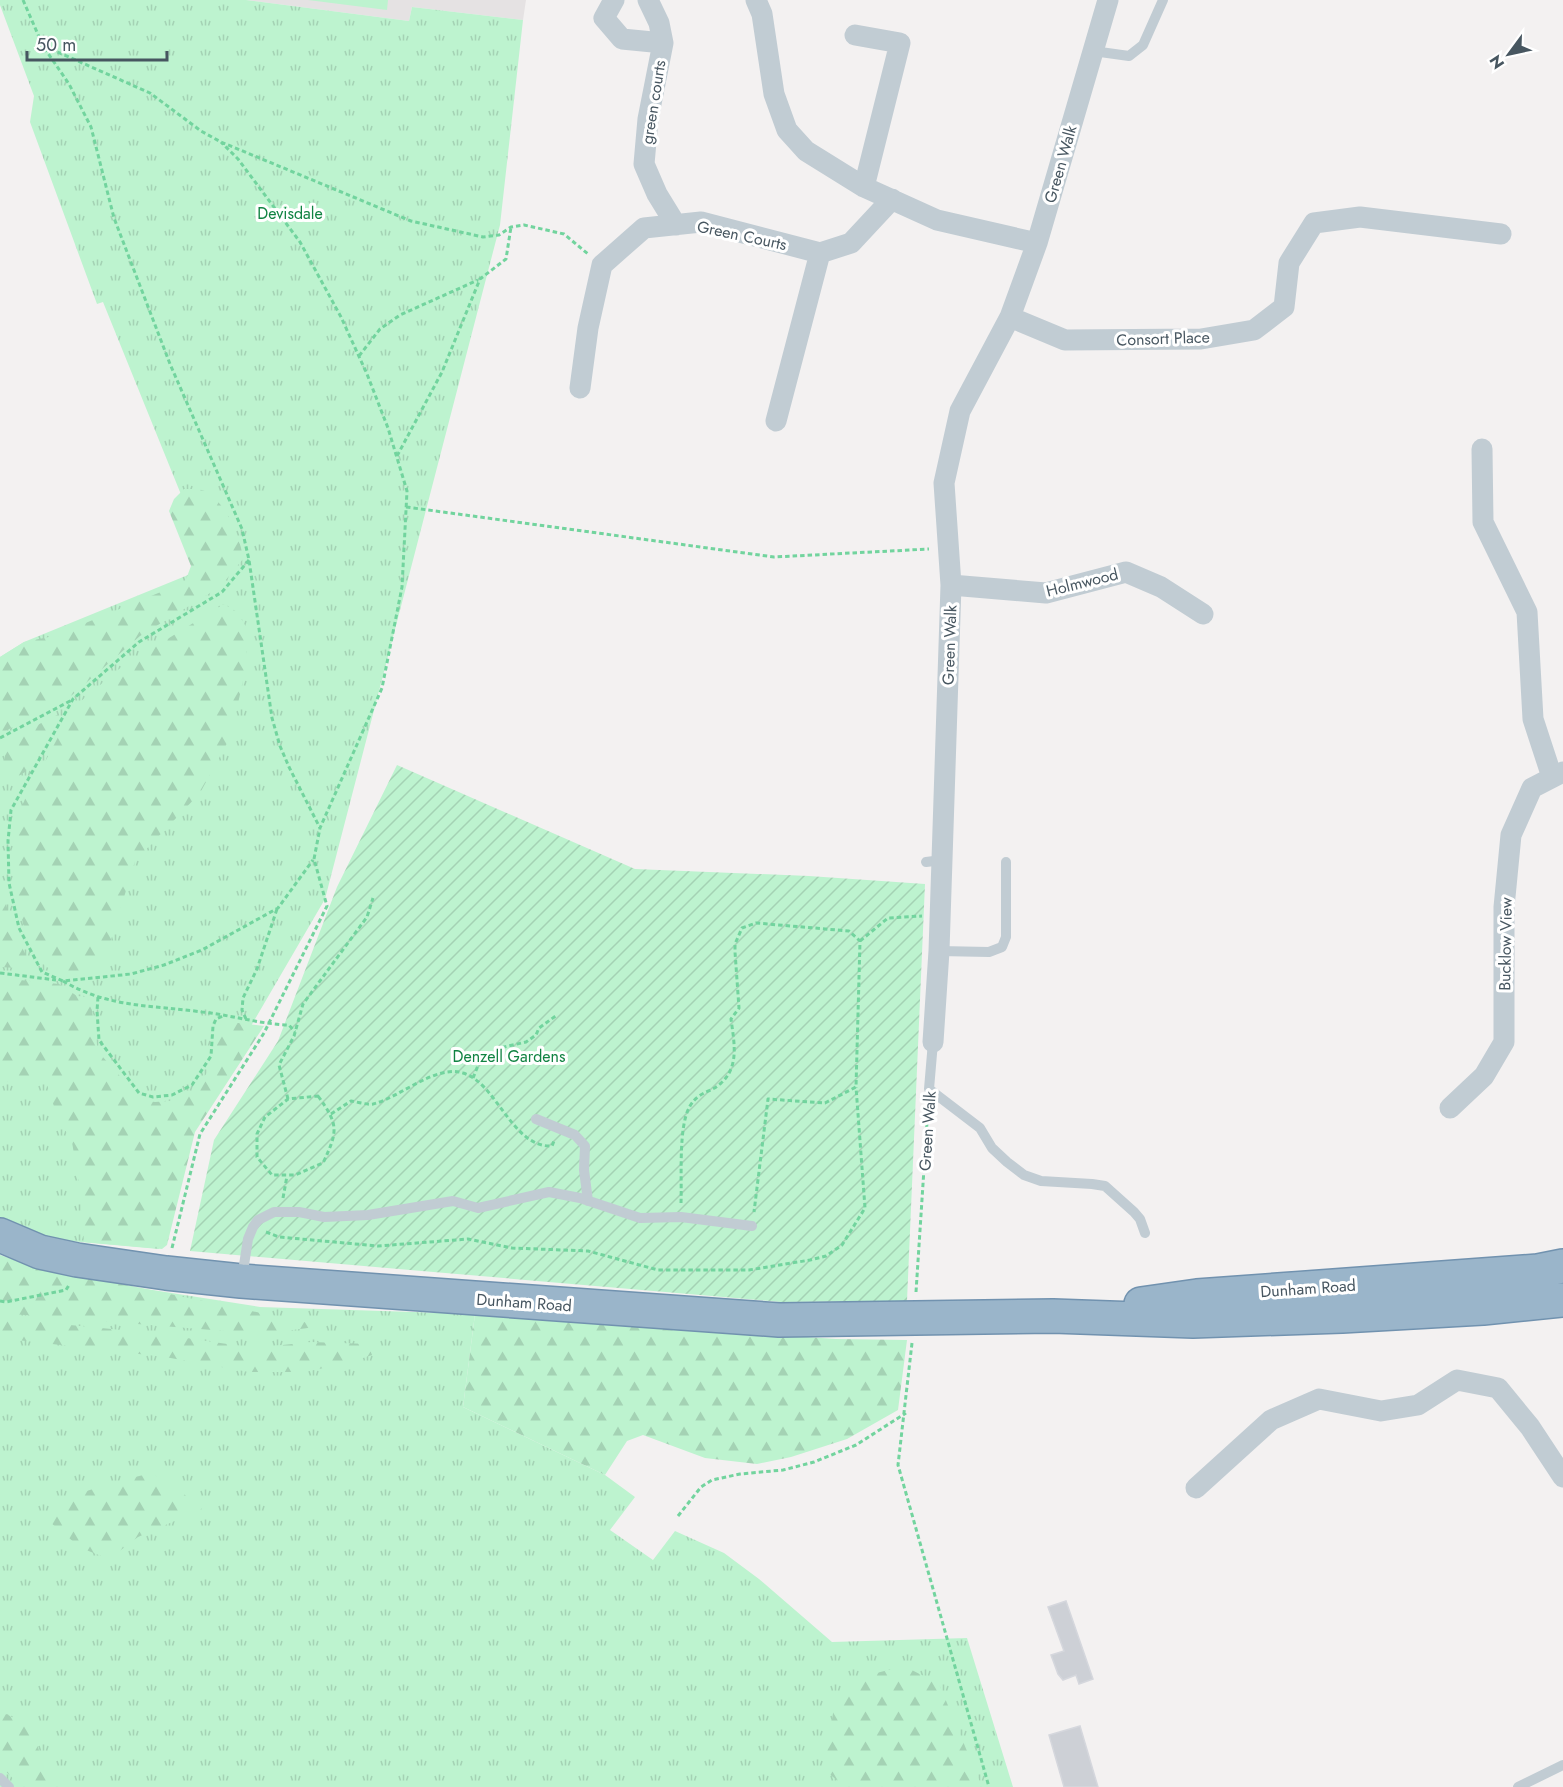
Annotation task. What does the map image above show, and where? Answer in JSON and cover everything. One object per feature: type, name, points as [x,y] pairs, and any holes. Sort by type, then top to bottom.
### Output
[{"type":"highway","name":"Dunham Road","points":[[0,1235],[40,1252],[77,1260],[166,1273],[241,1281],[779,1320],[1053,1316],[1204,1321],[1483,1308],[1563,1300]]},
{"type":"highway","name":"Dunham Road","points":[[1053,1316],[1197,1296],[1555,1272]]},
{"type":"street","name":"green courts","points":[[614,0],[604,18],[622,39],[663,43]]},
{"type":"street","name":"green courts","points":[[648,0],[658,23],[663,43],[648,119],[644,164],[657,194],[676,225]]},
{"type":"street","points":[[756,0],[762,14],[774,94],[788,130],[806,151],[864,187],[938,220],[1037,243]]},
{"type":"street","name":"Green Walk","points":[[933,1042],[940,915],[934,861],[951,585],[945,483],[960,411],[1010,317],[1037,243],[1108,0]]},
{"type":"street","points":[[855,34],[900,43],[864,187]]},
{"type":"street","points":[[776,421],[820,253],[851,243],[892,199]]},
{"type":"street","name":"Consort Place","points":[[1010,317],[1065,340],[1201,339],[1244,332],[1254,330],[1284,306],[1289,263],[1314,223],[1360,217],[1501,234]]},
{"type":"street","name":"Green Courts","points":[[602,265],[644,228],[701,222],[820,253]]},
{"type":"street","points":[[580,388],[588,328],[602,265]]},
{"type":"street","name":"Bucklow View","points":[[1450,1108],[1484,1076],[1504,1042],[1504,908],[1511,835],[1532,788],[1558,775],[1533,719],[1527,612],[1483,522],[1482,449]]},
{"type":"street","name":"Holmwood","points":[[951,585],[1046,593],[1126,572],[1161,587],[1203,614]]},
{"type":"street","points":[[1196,1488],[1271,1420],[1319,1399],[1381,1411],[1418,1405],[1457,1380],[1498,1388],[1530,1427],[1563,1477]]},
{"type":"lane","points":[[1093,51],[1129,56],[1143,45],[1163,0]]},
{"type":"lane","points":[[939,951],[989,952],[1002,947],[1006,937],[1006,862]]},
{"type":"lane","name":"Green Walk","points":[[929,1089],[933,1042]]},
{"type":"lane","points":[[929,1089],[980,1128],[992,1148],[1024,1175],[1058,1184],[1105,1186],[1140,1219],[1144,1233]]},
{"type":"lane","points":[[536,1119],[575,1135],[585,1146],[588,1201]]},
{"type":"lane","points":[[241,1281],[248,1239],[253,1227],[258,1220],[274,1212],[299,1212],[324,1217],[368,1215],[453,1201],[478,1208],[549,1192],[588,1201],[640,1218],[681,1217],[752,1226]]},
{"type":"lane","points":[[1518,1787],[1563,1765]]},
{"type":"lane","points":[[0,1778],[9,1787]]},
{"type":"path","points":[[23,0],[43,46],[69,84],[91,127],[114,218],[170,364],[242,529],[249,560],[272,718],[289,767],[320,828]]},
{"type":"path","points":[[43,46],[150,93],[201,131],[221,142],[411,221],[483,237],[499,235],[511,227],[524,225],[564,234],[602,265]]},
{"type":"path","points":[[221,142],[237,159],[300,242],[341,317],[388,428],[407,491],[402,587],[382,688],[320,828],[314,859],[278,908],[257,969],[243,998],[242,1010],[246,1019]]},
{"type":"path","points":[[359,356],[380,329],[400,315],[480,279],[506,259],[511,227]]},
{"type":"path","points":[[397,456],[442,372],[480,279]]},
{"type":"path","points":[[406,507],[774,557],[949,548]]},
{"type":"path","points":[[0,738],[74,699],[139,642],[222,592],[249,560]]},
{"type":"path","points":[[74,699],[11,810],[8,841],[9,883],[19,928],[42,972],[80,991],[138,1007],[180,1009],[269,1024],[289,1025],[295,1032]]},
{"type":"path","points":[[178,1223],[200,1134],[269,1024],[327,906],[314,859]]},
{"type":"path","points":[[288,1099],[279,1065],[295,1032],[303,1004],[367,917],[373,897]]},
{"type":"path","points":[[0,973],[63,981],[130,974],[165,965],[202,950],[278,908]]},
{"type":"path","points":[[253,1227],[279,1237],[378,1246],[468,1239],[512,1248],[588,1251],[658,1270],[749,1270],[826,1256],[842,1245],[865,1208],[856,1087],[860,941],[888,918],[940,915]]},
{"type":"path","points":[[681,1217],[683,1133],[690,1106],[703,1092],[719,1085],[729,1073],[735,1058],[731,1019],[739,1008],[735,944],[742,928],[756,923],[849,931],[860,941]]},
{"type":"path","points":[[98,997],[99,1040],[106,1053],[139,1093],[153,1097],[172,1095],[192,1085],[211,1056],[213,1026],[216,1018],[224,1015]]},
{"type":"path","points":[[473,1078],[481,1058],[504,1047],[526,1042],[536,1035],[539,1028],[557,1015]]},
{"type":"path","points":[[331,1114],[351,1101],[372,1104],[418,1082],[447,1073],[462,1072],[487,1090],[516,1128],[543,1147],[552,1146],[560,1129]]},
{"type":"path","points":[[752,1226],[768,1099],[825,1103],[856,1087]]},
{"type":"path","name":"Green Walk","points":[[929,1089],[915,1319],[906,1413],[898,1465],[989,1787]]},
{"type":"path","points":[[318,1096],[331,1114],[335,1138],[323,1163],[295,1175],[272,1175],[256,1157],[257,1134],[265,1117],[288,1099],[318,1096]]},
{"type":"path","points":[[280,1212],[287,1176]]},
{"type":"path","points":[[0,1301],[6,1302],[66,1290],[75,1274],[77,1260]]},
{"type":"path","points":[[678,1516],[701,1487],[712,1480],[740,1474],[783,1470],[814,1462],[856,1445],[906,1413]]},
{"type":"shaded area","points":[[246,0],[526,0],[523,20],[412,7],[409,21]]},
{"type":"green space","name":"Devisdale","points":[[0,0],[246,0],[409,21],[412,7],[523,20],[500,225],[325,899],[251,1026],[186,1128],[159,1249],[36,1238],[0,1224],[0,657],[24,642],[210,566],[103,302],[97,304],[30,122],[34,96]]},
{"type":"green space","points":[[308,0],[388,0],[387,10]]},
{"type":"green space","points":[[184,489],[204,491],[214,497],[236,532],[243,559],[220,587],[140,636],[72,695],[0,734],[0,657],[24,642],[54,636],[185,582],[191,566],[169,511],[174,499]]},
{"type":"green space","points":[[224,604],[237,612],[245,625],[247,647],[245,671],[231,736],[200,793],[135,861],[107,953],[93,971],[63,976],[45,966],[23,924],[15,885],[18,813],[74,707],[119,669]]},
{"type":"green space","points":[[59,714],[25,772],[16,778],[5,763],[4,746],[10,739]]},
{"type":"green space","name":"Denzell Gardens","points":[[397,765],[635,869],[809,876],[925,884],[907,1301],[781,1302],[190,1251],[214,1140],[278,1041],[337,887]]},
{"type":"green space","points":[[0,893],[5,900],[12,928],[33,969],[0,967]]},
{"type":"green space","points":[[0,978],[59,984],[77,996],[90,997],[97,1046],[102,1056],[141,1100],[155,1102],[185,1097],[199,1085],[217,1057],[217,1025],[221,1021],[264,1026],[195,1132],[167,1245],[162,1249],[84,1242],[80,1190],[72,1142],[57,1116],[45,1078],[21,1077],[0,1084]]},
{"type":"green space","points":[[0,1255],[26,1264],[323,1326],[262,1334],[0,1313]]},
{"type":"green space","points":[[0,1262],[25,1270],[260,1307],[475,1314],[463,1407],[605,1475],[635,1497],[610,1530],[653,1560],[675,1531],[724,1553],[759,1579],[832,1642],[967,1638],[1013,1787],[0,1787]]},
{"type":"green space","points":[[475,1314],[836,1339],[907,1340],[898,1410],[847,1439],[791,1457],[757,1464],[705,1458],[643,1435],[627,1441],[605,1475],[463,1407]]},
{"type":"green space","points":[[18,1320],[153,1333],[254,1348],[311,1342],[369,1344],[372,1355],[305,1372],[249,1372],[165,1357],[0,1338],[0,1321]]},
{"type":"green space","points":[[152,1473],[202,1509],[138,1537],[109,1559],[81,1548],[45,1518],[68,1497]]},
{"type":"green space","points":[[904,1666],[939,1684],[982,1787],[846,1787],[824,1770],[834,1707],[845,1681]]},
{"type":"green space","points":[[0,1711],[18,1720],[29,1717],[43,1764],[71,1787],[22,1787],[0,1766]]},
{"type":"building","points":[[1066,1601],[1093,1679],[1079,1684],[1076,1675],[1063,1680],[1058,1674],[1051,1655],[1064,1651],[1048,1607]]},
{"type":"building","points":[[1080,1726],[1098,1787],[1064,1787],[1049,1735]]}]
